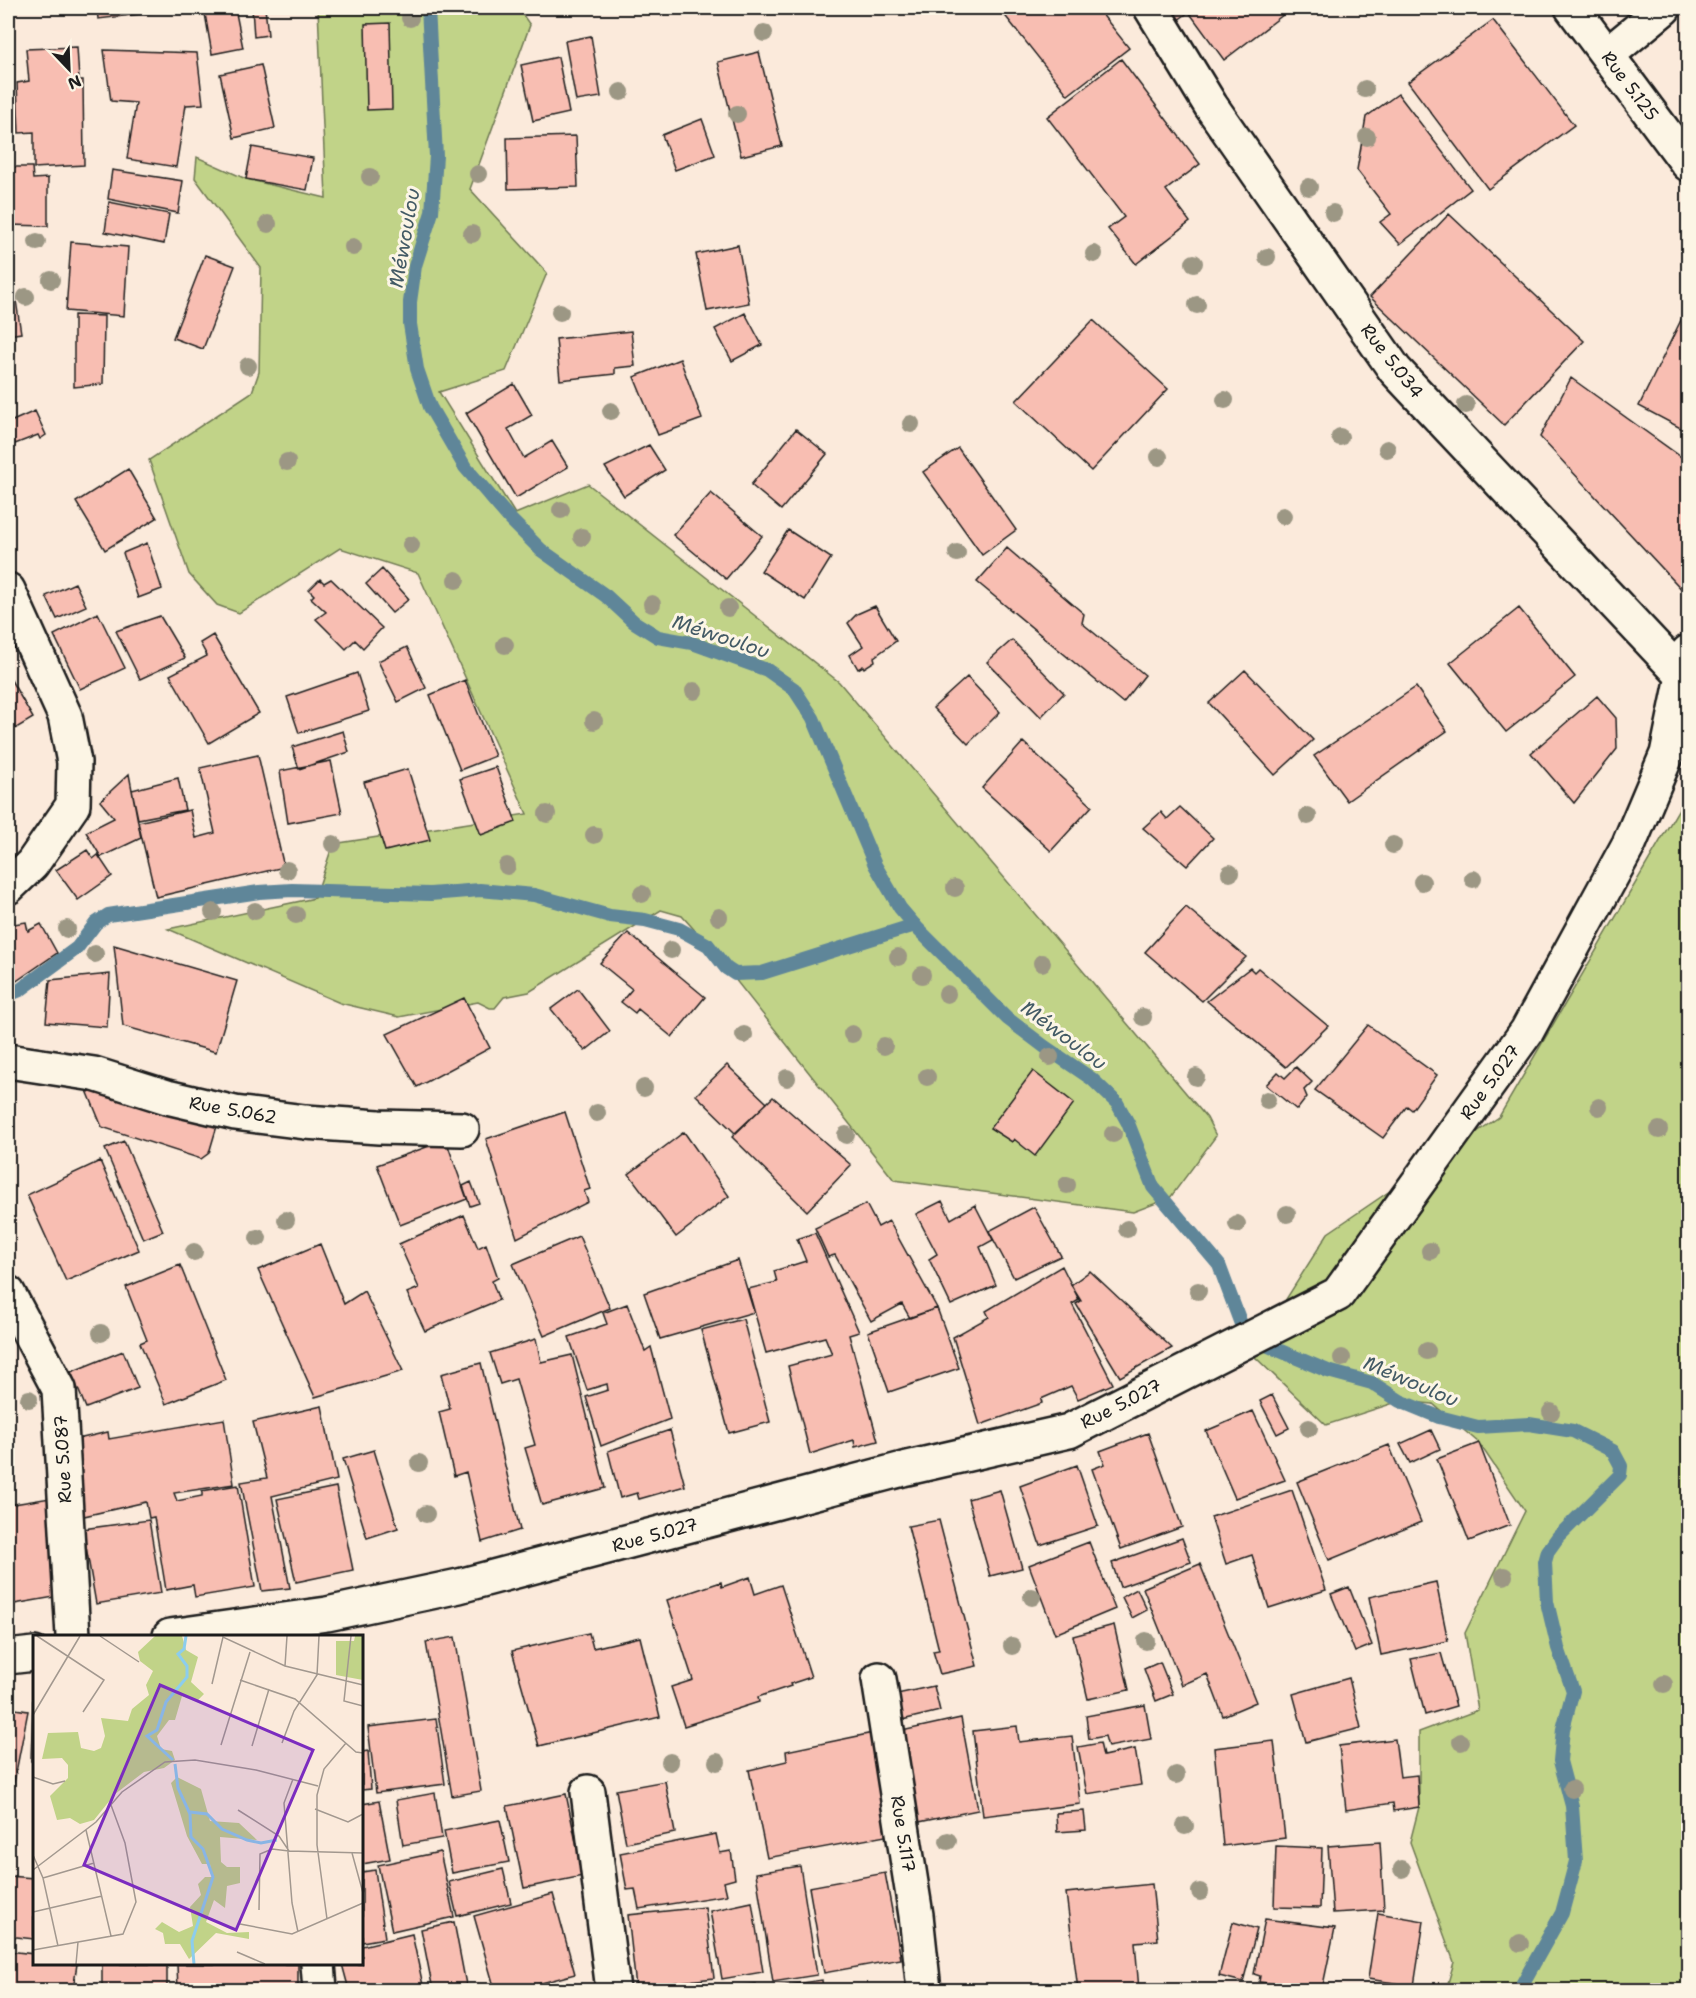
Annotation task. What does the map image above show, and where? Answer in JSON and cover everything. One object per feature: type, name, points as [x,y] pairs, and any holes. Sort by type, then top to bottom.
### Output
[{"type":"street","name":"Rue 5.034","points":[[1151,8],[1210,106],[1395,370],[1686,664]]},
{"type":"street","name":"Rue 5.125","points":[[1572,8],[1689,164]]},
{"type":"street","points":[[1606,55],[1664,8]]},
{"type":"street","points":[[8,590],[65,716],[74,762],[73,805],[32,864],[8,887]]},
{"type":"street","name":"Rue 5.027","points":[[177,1635],[327,1614],[459,1586],[903,1469],[1069,1431],[1338,1294],[1527,1030],[1629,844],[1667,754],[1686,664]]},
{"type":"street","name":"Rue 5.062","points":[[8,1061],[94,1074],[167,1097],[235,1113],[305,1122],[462,1129]]},
{"type":"street","name":"Rue 5.087","points":[[8,1293],[59,1389],[73,1635]]},
{"type":"street","points":[[8,1657],[33,1654]]},
{"type":"street","name":"Rue 5.117","points":[[879,1679],[916,1915],[924,1990]]},
{"type":"street","points":[[588,1792],[613,1990]]},
{"type":"street","points":[[318,1965],[320,1990]]},
{"type":"green space","points":[[318,8],[518,8],[530,25],[470,189],[547,273],[506,371],[439,392],[515,514],[588,484],[839,682],[1207,1118],[1216,1136],[1170,1198],[1133,1212],[894,1180],[708,945],[682,916],[661,910],[529,992],[504,997],[495,1008],[478,1002],[399,1017],[340,1003],[168,929],[315,898],[333,844],[527,814],[418,573],[340,548],[239,613],[217,605],[189,574],[149,460],[252,392],[259,372],[261,268],[195,178],[197,157],[246,179],[326,198]]},
{"type":"green space","points":[[1688,793],[1688,1990],[1341,1990],[1448,1983],[1454,1962],[1410,1842],[1419,1807],[1419,1732],[1478,1710],[1465,1633],[1525,1511],[1479,1443],[1433,1404],[1400,1401],[1326,1425],[1255,1357],[1259,1342],[1328,1233],[1499,1117]]},
{"type":"building","points":[[97,8],[175,8],[175,10],[98,19]]},
{"type":"building","points":[[204,8],[235,8],[243,48],[212,54]]},
{"type":"building","points":[[252,8],[265,8],[268,35],[254,37]]},
{"type":"building","points":[[999,8],[1097,8],[1129,48],[1068,95]]},
{"type":"building","points":[[1162,8],[1292,8],[1224,60],[1189,12],[1174,23]]},
{"type":"building","points":[[1493,20],[1574,125],[1488,189],[1408,82]]},
{"type":"building","points":[[390,23],[392,109],[367,110],[365,24]]},
{"type":"building","points":[[591,36],[601,97],[576,101],[565,41]]},
{"type":"building","points":[[77,47],[79,80],[83,80],[84,165],[34,168],[34,132],[19,133],[17,83],[29,81],[26,49]]},
{"type":"building","points":[[104,50],[197,53],[203,104],[186,105],[176,167],[127,159],[136,103],[111,101]]},
{"type":"building","points":[[759,52],[782,146],[741,156],[718,62]]},
{"type":"building","points":[[558,57],[569,113],[533,121],[521,65]]},
{"type":"building","points":[[1121,59],[1200,164],[1166,190],[1190,222],[1136,264],[1108,229],[1124,217],[1047,117]]},
{"type":"building","points":[[261,65],[275,128],[234,138],[220,74]]},
{"type":"building","points":[[1398,94],[1471,189],[1400,244],[1380,222],[1391,214],[1357,170],[1366,117]]},
{"type":"building","points":[[702,119],[715,155],[675,170],[662,135]]},
{"type":"building","points":[[576,136],[578,187],[508,189],[507,138]]},
{"type":"building","points":[[252,147],[313,158],[307,190],[246,179]]},
{"type":"building","points":[[8,167],[32,167],[33,179],[48,178],[48,226],[8,225]]},
{"type":"building","points":[[112,170],[183,181],[178,213],[108,199]]},
{"type":"building","points":[[109,202],[169,214],[164,244],[105,232]]},
{"type":"building","points":[[1449,214],[1584,341],[1504,425],[1370,297]]},
{"type":"building","points":[[71,242],[128,247],[124,316],[66,311]]},
{"type":"building","points":[[738,245],[749,303],[707,311],[696,254]]},
{"type":"building","points":[[8,248],[21,333],[8,335]]},
{"type":"building","points":[[205,255],[235,266],[203,349],[173,338]]},
{"type":"building","points":[[745,313],[762,345],[732,361],[715,329]]},
{"type":"building","points":[[74,315],[104,316],[103,384],[74,387]]},
{"type":"building","points":[[1683,316],[1688,319],[1688,432],[1639,406]]},
{"type":"building","points":[[1093,320],[1168,389],[1091,471],[1016,401]]},
{"type":"building","points":[[631,331],[635,366],[615,368],[615,374],[560,380],[556,339]]},
{"type":"building","points":[[680,359],[702,419],[658,435],[634,377]]},
{"type":"building","points":[[1571,378],[1688,462],[1688,596],[1540,437]]},
{"type":"building","points":[[514,384],[532,415],[508,429],[524,458],[552,441],[568,467],[516,498],[466,413]]},
{"type":"building","points":[[35,411],[46,435],[40,439],[38,435],[15,444],[8,423]]},
{"type":"building","points":[[796,429],[827,454],[781,510],[751,485]]},
{"type":"building","points":[[649,445],[665,470],[624,496],[605,467]]},
{"type":"building","points":[[958,448],[1016,530],[982,555],[923,472]]},
{"type":"building","points":[[128,469],[157,518],[105,550],[76,502]]},
{"type":"building","points":[[711,493],[762,536],[726,579],[673,535]]},
{"type":"building","points":[[788,530],[831,558],[805,600],[761,571]]},
{"type":"building","points":[[147,543],[162,589],[138,598],[123,553]]},
{"type":"building","points":[[1007,548],[1084,614],[1082,623],[1145,675],[1123,703],[977,582]]},
{"type":"building","points":[[382,569],[409,599],[392,613],[366,584]]},
{"type":"building","points":[[320,579],[324,583],[331,579],[382,628],[363,648],[355,640],[346,649],[316,619],[326,612],[311,598],[314,595],[309,590]]},
{"type":"building","points":[[75,583],[86,606],[57,619],[46,596]]},
{"type":"building","points":[[875,606],[896,641],[874,657],[875,661],[858,669],[850,655],[863,646],[848,623],[857,614]]},
{"type":"building","points":[[1519,608],[1575,677],[1506,732],[1450,663]]},
{"type":"building","points":[[98,613],[125,668],[80,689],[54,635]]},
{"type":"building","points":[[160,616],[185,658],[140,679],[116,631]]},
{"type":"building","points":[[213,635],[259,713],[209,743],[170,675],[207,656],[200,643]]},
{"type":"building","points":[[1012,640],[1064,693],[1041,717],[987,662]]},
{"type":"building","points":[[407,647],[426,688],[398,702],[378,661]]},
{"type":"building","points":[[1245,670],[1313,740],[1275,775],[1209,703]]},
{"type":"building","points":[[357,673],[369,711],[299,733],[287,697]]},
{"type":"building","points":[[8,675],[33,718],[8,733]]},
{"type":"building","points":[[967,677],[1000,712],[968,744],[933,708]]},
{"type":"building","points":[[465,680],[495,756],[460,770],[430,695]]},
{"type":"building","points":[[1416,687],[1447,731],[1347,801],[1314,756]]},
{"type":"building","points":[[1597,696],[1616,718],[1617,749],[1574,803],[1531,753]]},
{"type":"building","points":[[343,731],[349,752],[299,769],[292,747]]},
{"type":"building","points":[[1023,742],[1092,806],[1051,851],[982,788]]},
{"type":"building","points":[[258,755],[284,867],[156,897],[138,822],[190,810],[196,838],[215,833],[200,768]]},
{"type":"building","points":[[331,761],[342,813],[288,823],[280,771]]},
{"type":"building","points":[[496,767],[516,822],[481,835],[460,779]]},
{"type":"building","points":[[408,769],[430,840],[385,851],[364,782]]},
{"type":"building","points":[[129,774],[141,838],[101,857],[86,832],[114,818],[100,801]]},
{"type":"building","points":[[178,778],[185,810],[138,819],[132,790]]},
{"type":"building","points":[[1180,807],[1213,838],[1187,866],[1143,828],[1161,812],[1167,819]]},
{"type":"building","points":[[87,850],[93,859],[98,855],[112,876],[78,900],[56,870]]},
{"type":"building","points":[[1186,907],[1246,957],[1202,1001],[1145,952]]},
{"type":"building","points":[[26,922],[28,931],[41,924],[57,953],[15,982],[8,945],[8,925]]},
{"type":"building","points":[[628,933],[705,997],[672,1037],[638,1009],[635,1013],[621,1002],[632,989],[600,963]]},
{"type":"building","points":[[114,945],[237,981],[216,1052],[123,1026]]},
{"type":"building","points":[[1250,968],[1254,972],[1258,968],[1328,1026],[1286,1067],[1207,1001]]},
{"type":"building","points":[[110,974],[107,1027],[46,1022],[50,980]]},
{"type":"building","points":[[578,989],[610,1031],[585,1051],[551,1009]]},
{"type":"building","points":[[464,998],[490,1048],[417,1087],[387,1034]]},
{"type":"building","points":[[1368,1025],[1437,1075],[1412,1110],[1407,1106],[1383,1138],[1315,1090]]},
{"type":"building","points":[[727,1065],[767,1103],[735,1133],[696,1095]]},
{"type":"building","points":[[1296,1067],[1312,1082],[1304,1090],[1307,1097],[1297,1110],[1266,1085],[1278,1072],[1285,1078]]},
{"type":"building","points":[[1033,1071],[1074,1103],[1035,1156],[1014,1139],[1012,1142],[990,1128]]},
{"type":"building","points":[[84,1083],[217,1126],[209,1153],[201,1159],[102,1127]]},
{"type":"building","points":[[773,1097],[851,1165],[807,1211],[732,1137]]},
{"type":"building","points":[[565,1112],[590,1189],[584,1191],[588,1202],[517,1238],[486,1139]]},
{"type":"building","points":[[684,1132],[729,1196],[676,1237],[629,1174]]},
{"type":"building","points":[[446,1140],[467,1199],[400,1225],[377,1165]]},
{"type":"building","points":[[124,1141],[163,1231],[143,1239],[105,1149]]},
{"type":"building","points":[[100,1161],[139,1250],[66,1281],[27,1195]]},
{"type":"building","points":[[471,1182],[479,1203],[470,1206],[463,1186]]},
{"type":"building","points":[[942,1201],[951,1219],[975,1205],[993,1240],[980,1247],[996,1285],[951,1305],[929,1259],[937,1254],[916,1214]]},
{"type":"building","points":[[866,1204],[878,1227],[889,1221],[937,1308],[910,1318],[902,1304],[871,1321],[835,1255],[828,1257],[815,1228]]},
{"type":"building","points":[[1034,1207],[1061,1256],[1014,1278],[989,1231]]},
{"type":"building","points":[[464,1215],[478,1248],[486,1244],[498,1278],[492,1281],[499,1300],[425,1331],[407,1293],[419,1288],[399,1244]]},
{"type":"building","points":[[815,1233],[859,1332],[849,1335],[878,1441],[855,1447],[854,1440],[810,1454],[788,1366],[832,1354],[825,1337],[766,1353],[748,1289],[777,1282],[774,1271],[806,1261],[797,1239]]},
{"type":"building","points":[[579,1236],[610,1308],[544,1336],[513,1264]]},
{"type":"building","points":[[320,1244],[344,1304],[364,1291],[403,1371],[315,1397],[258,1270]]},
{"type":"building","points":[[738,1260],[754,1312],[660,1339],[644,1293]]},
{"type":"building","points":[[180,1265],[226,1380],[166,1404],[140,1343],[147,1340],[126,1287]]},
{"type":"building","points":[[1062,1266],[1079,1300],[1072,1304],[1113,1384],[1078,1399],[1071,1386],[1041,1399],[1042,1403],[980,1425],[953,1337],[989,1317],[986,1311]]},
{"type":"building","points":[[1090,1271],[1172,1348],[1120,1377],[1076,1304],[1081,1301],[1071,1285]]},
{"type":"building","points":[[627,1304],[645,1351],[651,1347],[670,1419],[601,1446],[586,1397],[608,1390],[607,1384],[587,1390],[569,1337],[607,1324],[603,1313]]},
{"type":"building","points":[[937,1308],[959,1368],[889,1392],[868,1332]]},
{"type":"building","points":[[743,1319],[770,1422],[729,1433],[701,1330]]},
{"type":"building","points":[[536,1339],[541,1362],[572,1355],[605,1488],[542,1505],[525,1448],[535,1445],[516,1379],[500,1384],[490,1353]]},
{"type":"building","points":[[123,1351],[138,1388],[86,1408],[71,1372]]},
{"type":"building","points":[[481,1363],[520,1530],[482,1542],[466,1472],[454,1476],[439,1412],[450,1409],[441,1374]]},
{"type":"building","points":[[1272,1395],[1289,1428],[1277,1434],[1260,1401]]},
{"type":"building","points":[[322,1406],[337,1480],[272,1496],[290,1588],[262,1591],[241,1482],[267,1478],[253,1422]]},
{"type":"building","points":[[1253,1411],[1285,1480],[1235,1498],[1206,1431]]},
{"type":"building","points":[[224,1419],[234,1484],[174,1493],[177,1501],[202,1496],[202,1491],[238,1485],[255,1587],[195,1597],[193,1585],[166,1590],[154,1517],[149,1518],[146,1502],[84,1516],[69,1441],[108,1432],[109,1439]]},
{"type":"building","points":[[670,1430],[685,1486],[639,1499],[637,1493],[620,1498],[608,1451]]},
{"type":"building","points":[[1431,1430],[1440,1449],[1410,1463],[1400,1444]]},
{"type":"building","points":[[1148,1433],[1182,1527],[1121,1549],[1092,1469],[1105,1464],[1100,1451]]},
{"type":"building","points":[[1479,1443],[1510,1525],[1469,1541],[1437,1459]]},
{"type":"building","points":[[1389,1445],[1421,1522],[1329,1560],[1297,1482]]},
{"type":"building","points":[[374,1450],[398,1528],[367,1538],[343,1459]]},
{"type":"building","points":[[1077,1465],[1098,1526],[1040,1545],[1020,1486]]},
{"type":"building","points":[[336,1487],[353,1570],[296,1582],[277,1499]]},
{"type":"building","points":[[1000,1490],[1022,1568],[990,1576],[968,1499]]},
{"type":"building","points":[[1292,1490],[1326,1590],[1269,1608],[1252,1555],[1226,1564],[1211,1517]]},
{"type":"building","points":[[50,1498],[66,1595],[8,1605],[8,1505]]},
{"type":"building","points":[[149,1520],[161,1593],[96,1604],[83,1529]]},
{"type":"building","points":[[939,1520],[977,1666],[940,1674],[933,1651],[939,1650],[908,1526]]},
{"type":"building","points":[[1182,1538],[1191,1562],[1120,1587],[1112,1563]]},
{"type":"building","points":[[1089,1542],[1115,1609],[1055,1634],[1029,1565]]},
{"type":"building","points":[[1200,1564],[1256,1702],[1223,1716],[1207,1674],[1182,1685],[1143,1588]]},
{"type":"building","points":[[750,1577],[755,1594],[781,1585],[811,1677],[758,1697],[759,1702],[684,1726],[671,1687],[693,1680],[667,1600],[721,1582],[722,1587]]},
{"type":"building","points":[[1436,1582],[1448,1641],[1381,1655],[1369,1597]]},
{"type":"building","points":[[1349,1587],[1372,1645],[1355,1652],[1331,1594]]},
{"type":"building","points":[[1137,1589],[1147,1610],[1132,1618],[1122,1597]]},
{"type":"building","points":[[1114,1625],[1129,1690],[1088,1699],[1073,1636]]},
{"type":"building","points":[[589,1633],[593,1648],[640,1637],[660,1717],[539,1746],[512,1651]]},
{"type":"building","points":[[455,1637],[481,1791],[452,1796],[426,1642]]},
{"type":"building","points":[[1441,1653],[1456,1706],[1425,1715],[1411,1659]]},
{"type":"building","points":[[1160,1662],[1173,1694],[1156,1701],[1144,1669]]},
{"type":"building","points":[[1349,1678],[1361,1728],[1306,1742],[1293,1694]]},
{"type":"building","points":[[934,1686],[940,1711],[902,1720],[897,1694]]},
{"type":"building","points":[[33,1701],[33,1761],[31,1761]]},
{"type":"building","points":[[1145,1705],[1151,1739],[1108,1747],[1105,1736],[1089,1739],[1086,1716]]},
{"type":"building","points":[[8,1708],[28,1711],[8,1813]]},
{"type":"building","points":[[961,1718],[978,1810],[914,1823],[897,1732]]},
{"type":"building","points":[[436,1719],[445,1784],[376,1793],[368,1727]]},
{"type":"building","points":[[1017,1726],[1019,1742],[1072,1736],[1080,1804],[983,1816],[973,1731]]},
{"type":"building","points":[[873,1733],[891,1835],[767,1858],[749,1770],[787,1761],[786,1751]]},
{"type":"building","points":[[1395,1739],[1400,1777],[1417,1775],[1419,1807],[1394,1811],[1393,1803],[1346,1810],[1339,1746]]},
{"type":"building","points":[[1274,1741],[1285,1838],[1223,1846],[1214,1748]]},
{"type":"building","points":[[1100,1743],[1103,1756],[1135,1749],[1141,1785],[1087,1794],[1078,1747]]},
{"type":"building","points":[[368,1751],[371,1789],[363,1790],[363,1752]]},
{"type":"building","points":[[665,1781],[675,1833],[626,1843],[616,1790]]},
{"type":"building","points":[[435,1793],[442,1838],[403,1845],[396,1800]]},
{"type":"building","points":[[566,1794],[583,1876],[524,1888],[507,1806]]},
{"type":"building","points":[[379,1801],[390,1859],[363,1864],[363,1804]]},
{"type":"building","points":[[1084,1811],[1086,1830],[1057,1832],[1056,1813]]},
{"type":"building","points":[[500,1820],[509,1862],[452,1873],[444,1831]]},
{"type":"building","points":[[716,1834],[720,1853],[731,1851],[735,1879],[724,1882],[727,1895],[639,1909],[635,1889],[627,1890],[620,1853]]},
{"type":"building","points":[[1380,1842],[1384,1910],[1333,1913],[1328,1846]]},
{"type":"building","points":[[1276,1846],[1322,1848],[1320,1908],[1274,1907]]},
{"type":"building","points":[[440,1852],[454,1917],[392,1931],[378,1865]]},
{"type":"building","points":[[800,1866],[817,1975],[773,1982],[756,1873]]},
{"type":"building","points":[[503,1869],[511,1903],[457,1916],[449,1882]]},
{"type":"building","points":[[375,1870],[385,1938],[363,1942],[363,1872]]},
{"type":"building","points":[[885,1873],[901,1959],[824,1973],[809,1887]]},
{"type":"building","points":[[8,1876],[33,1878],[33,1939],[8,1936]]},
{"type":"building","points":[[1152,1884],[1158,1940],[1135,1942],[1139,1990],[1078,1990],[1066,1893]]},
{"type":"building","points":[[553,1894],[575,1974],[516,1990],[495,1990],[474,1916]]},
{"type":"building","points":[[752,1902],[763,1972],[722,1979],[710,1911]]},
{"type":"building","points":[[705,1907],[714,1978],[636,1987],[628,1915]]},
{"type":"building","points":[[1378,1913],[1424,1921],[1414,1986],[1368,1979]]},
{"type":"building","points":[[1265,1919],[1335,1928],[1322,1990],[1259,1982],[1260,1976],[1254,1974]]},
{"type":"building","points":[[454,1922],[467,1990],[433,1990],[421,1929]]},
{"type":"building","points":[[1233,1922],[1257,1929],[1243,1982],[1219,1976]]},
{"type":"building","points":[[412,1934],[424,1990],[349,1990],[342,1965],[363,1965],[363,1946]]},
{"type":"building","points":[[8,1951],[33,1954],[33,1965],[77,1965],[73,1990],[8,1987]]},
{"type":"building","points":[[102,1965],[167,1965],[167,1990],[102,1990]]},
{"type":"building","points":[[177,1965],[298,1965],[298,1990],[178,1990]]},
{"type":"building","points":[[822,1980],[823,1990],[777,1990],[776,1987]]},
{"type":"building","points":[[756,1984],[756,1990],[693,1990]]},
{"type":"waterway","name":"Méwoulou","points":[[428,8],[436,156],[432,212],[415,266],[410,302],[410,324],[417,369],[430,407],[465,467],[509,518],[541,550],[606,596],[634,622],[658,637],[692,643],[767,670],[794,689],[813,718],[875,865],[900,908],[1008,1019],[1092,1079],[1117,1103],[1128,1123],[1153,1187],[1219,1265],[1241,1324],[1259,1342],[1328,1371],[1372,1383],[1400,1401],[1439,1417],[1478,1427],[1529,1424],[1573,1431],[1613,1451],[1621,1466],[1620,1475],[1558,1537],[1548,1551],[1545,1562],[1547,1602],[1558,1648],[1573,1691],[1563,1729],[1560,1761],[1572,1806],[1576,1861],[1562,1913],[1519,1990]]},
{"type":"waterway","points":[[8,995],[20,990],[77,948],[96,923],[108,915],[259,892],[292,890],[430,894],[480,890],[534,895],[610,916],[645,920],[679,929],[708,945],[726,968],[735,974],[762,973],[915,925]]}]
